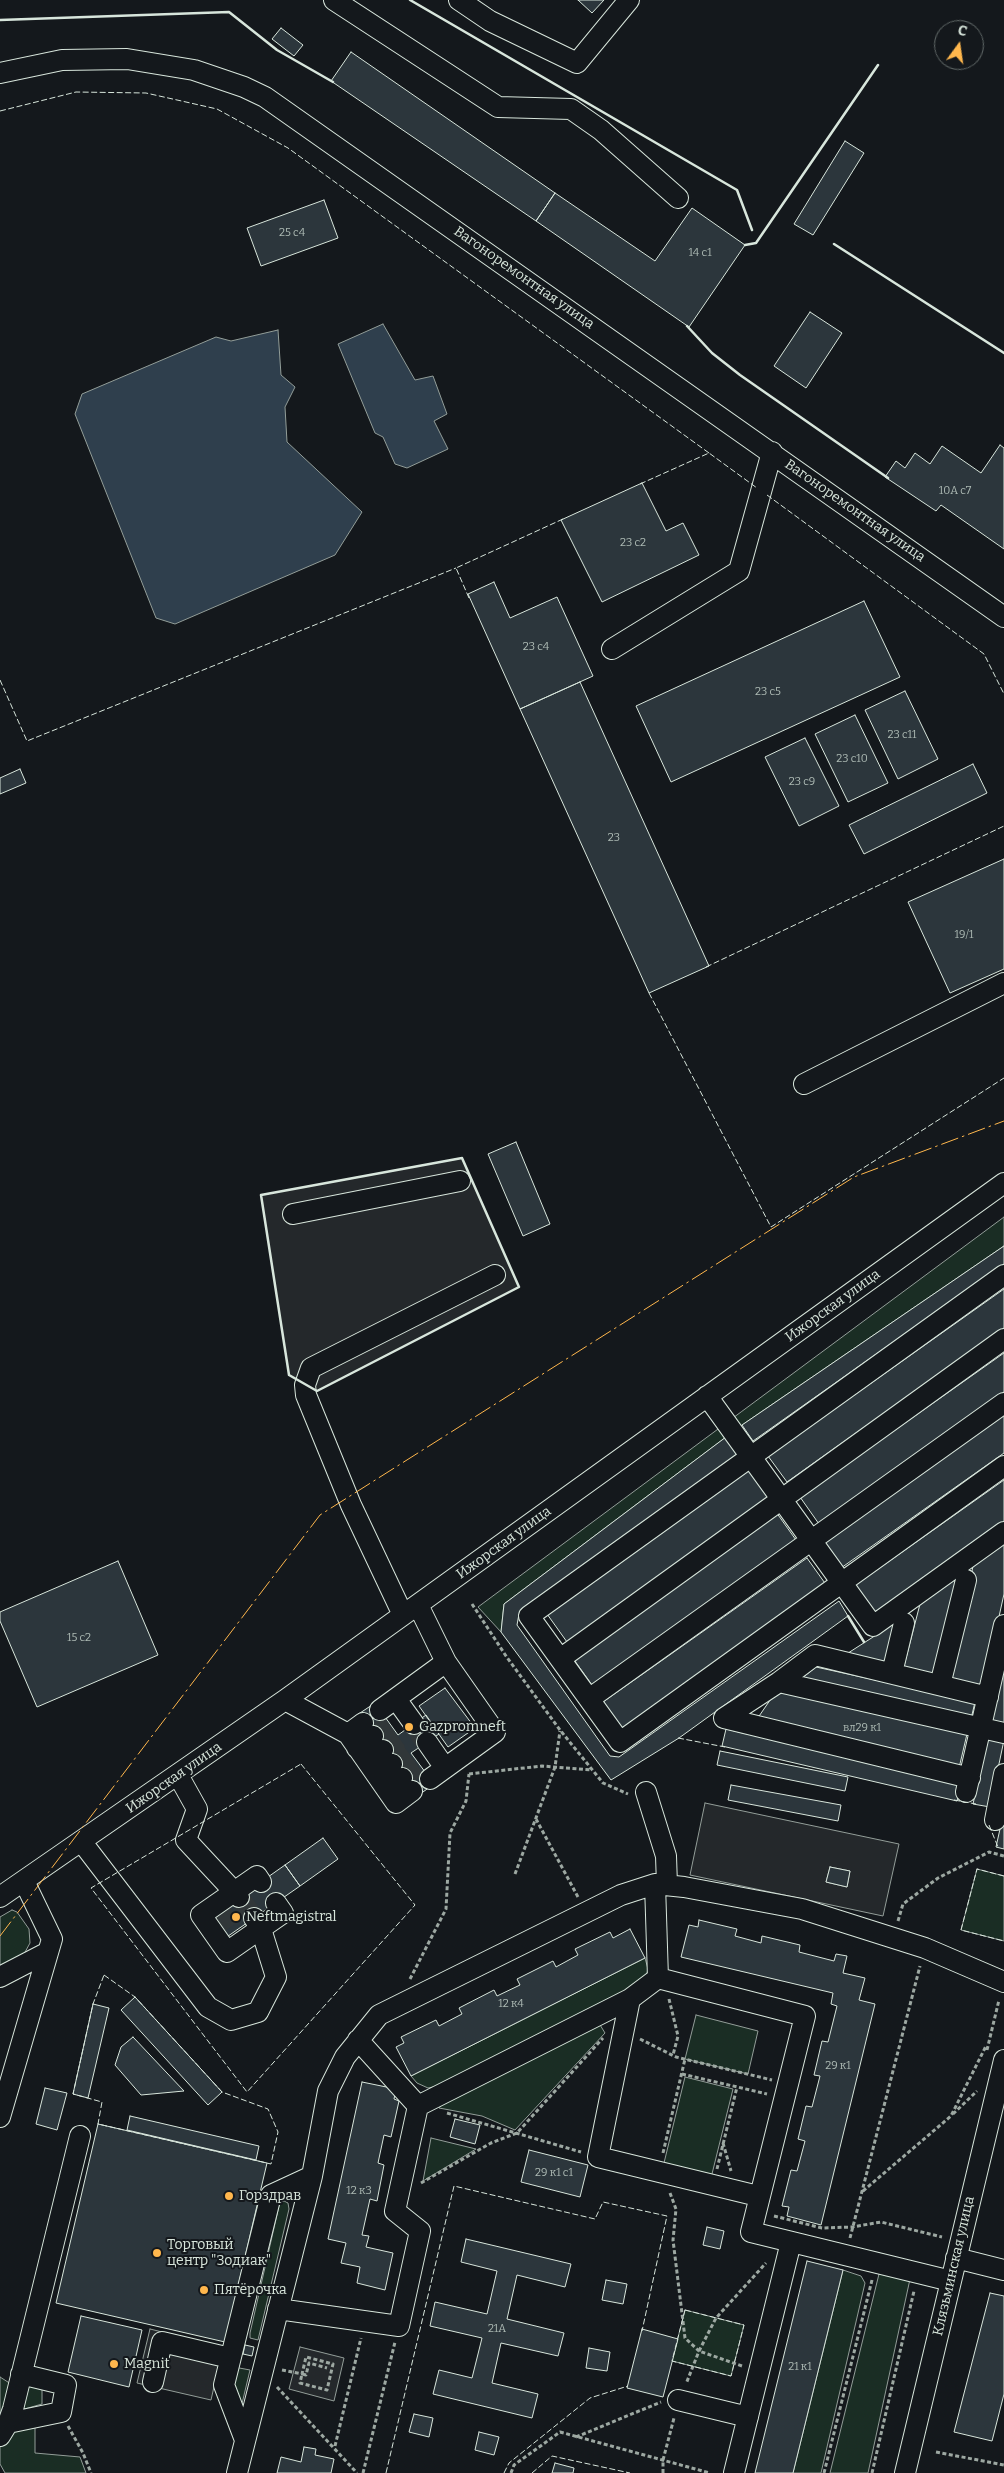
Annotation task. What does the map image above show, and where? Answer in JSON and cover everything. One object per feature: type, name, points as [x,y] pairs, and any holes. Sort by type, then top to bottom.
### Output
[{"type":"street","points":[[334,0],[498,107],[571,108],[601,130],[678,198]]},
{"type":"street","points":[[459,0],[490,21],[577,64],[629,0]]},
{"type":"street","name":"Вагоноремонтная улица","points":[[0,73],[62,60],[127,59],[194,70],[244,87],[265,97],[1004,617]]},
{"type":"street","points":[[612,649],[739,571],[772,452]]},
{"type":"street","points":[[804,1084],[1004,982]]},
{"type":"street","points":[[293,1214],[460,1180]]},
{"type":"street","name":"Ижорская улица","points":[[0,1897],[178,1776],[285,1700],[1004,1183]]},
{"type":"street","points":[[440,1763],[495,1732],[410,1610],[351,1505],[306,1395],[305,1385],[311,1368],[495,1275]]},
{"type":"street","points":[[1004,1275],[529,1616],[620,1742],[1004,1466]]},
{"type":"street","points":[[560,1659],[1004,1339]]},
{"type":"street","points":[[707,1396],[873,1626],[1004,1532]]},
{"type":"street","points":[[589,1700],[1004,1403]]},
{"type":"street","points":[[940,1685],[966,1580]]},
{"type":"street","points":[[892,1673],[904,1623]]},
{"type":"street","points":[[988,1697],[816,1655],[724,1718],[968,1785],[988,1697],[1004,1625]]},
{"type":"street","points":[[397,1714],[446,1662]]},
{"type":"street","points":[[778,1682],[1004,1733]]},
{"type":"street","points":[[285,1700],[378,1759]]},
{"type":"street","points":[[995,1820],[1004,1774]]},
{"type":"street","points":[[178,1776],[197,1809],[186,1840],[237,1894]]},
{"type":"street","points":[[646,1792],[666,1856],[661,1884],[658,1978]]},
{"type":"street","points":[[81,1841],[208,2006],[231,2020],[258,2012],[276,1977],[257,1924]]},
{"type":"street","points":[[261,1882],[256,1876],[237,1894],[218,1907],[201,1914],[227,1952],[239,1936],[257,1924],[283,1913],[276,1903]]},
{"type":"street","points":[[0,2116],[52,1939],[24,1881]]},
{"type":"street","points":[[237,2473],[312,2176],[328,2091],[346,2056],[379,2015],[620,1895],[661,1884],[802,1909],[925,1948],[1004,1982]]},
{"type":"street","points":[[0,1977],[48,1952]]},
{"type":"street","points":[[418,2106],[630,1999],[658,1978]]},
{"type":"street","points":[[658,1978],[805,2016],[751,2232],[951,2281]]},
{"type":"street","points":[[630,1999],[616,2032],[598,2157],[737,2191],[757,2204]]},
{"type":"street","points":[[358,2040],[418,2106]]},
{"type":"street","name":"Клязьминская улица","points":[[906,2473],[1004,2060]]},
{"type":"street","points":[[278,2309],[365,2323],[399,2326],[420,2231],[395,2211],[418,2106]]},
{"type":"street","points":[[4,2430],[21,2374],[80,2136]]},
{"type":"street","points":[[245,2440],[224,2385],[271,2195],[312,2176]]},
{"type":"street","points":[[734,2473],[791,2242]]},
{"type":"street","points":[[956,2258],[1004,2270]]},
{"type":"street","points":[[153,2382],[162,2342],[230,2358]]},
{"type":"street","points":[[4,2430],[61,2412],[66,2385],[21,2374]]},
{"type":"street","points":[[678,2400],[748,2417]]},
{"type":"path","points":[[472,1604],[506,1656],[560,1730],[603,1783],[630,1795],[646,1792]]},
{"type":"path","points":[[515,1874],[555,1767],[560,1730]]},
{"type":"path","points":[[440,1763],[542,1766],[592,1770]]},
{"type":"path","points":[[409,1980],[446,1909],[450,1833],[466,1801],[440,1763]]},
{"type":"path","points":[[536,1819],[586,1912]]},
{"type":"path","points":[[893,1938],[903,1904],[931,1883],[989,1852],[1004,1856]]},
{"type":"path","points":[[847,2256],[852,2227],[925,1948]]},
{"type":"path","points":[[658,1978],[668,1991],[678,2036],[672,2055]]},
{"type":"path","points":[[398,2196],[491,2143],[517,2133],[616,2032],[672,2055],[785,2091]]},
{"type":"path","points":[[951,2116],[989,2041]]},
{"type":"path","points":[[685,2059],[661,2173],[676,2209],[673,2240],[685,2338],[699,2351],[759,2371]]},
{"type":"path","points":[[682,2074],[737,2087],[785,2091]]},
{"type":"path","points":[[712,2185],[737,2087]]},
{"type":"path","points":[[862,2192],[951,2116],[977,2091]]},
{"type":"path","points":[[418,2106],[598,2157]]},
{"type":"path","points":[[723,2143],[737,2191]]},
{"type":"path","points":[[757,2204],[822,2228],[852,2227],[881,2222],[942,2237]]},
{"type":"path","points":[[663,2473],[663,2460],[678,2400],[699,2351],[716,2318],[769,2259],[791,2242]]},
{"type":"path","points":[[824,2473],[876,2263]]},
{"type":"path","points":[[872,2473],[918,2273]]},
{"type":"path","points":[[335,2447],[365,2323]]},
{"type":"path","points":[[363,2473],[399,2326]]},
{"type":"path","points":[[306,2357],[334,2364],[327,2390],[300,2383],[302,2374],[306,2357]]},
{"type":"path","points":[[262,2373],[306,2374],[309,2363],[327,2368]]},
{"type":"path","points":[[262,2373],[335,2447],[357,2473]]},
{"type":"path","points":[[576,2437],[664,2401],[678,2400]]},
{"type":"path","points":[[61,2412],[84,2453],[91,2473]]},
{"type":"path","points":[[511,2473],[514,2465],[560,2432],[710,2473]]},
{"type":"path","points":[[936,2452],[1004,2465]]},
{"type":"green space","points":[[1004,1217],[1004,1246],[742,1425],[504,1604],[501,1632],[478,1607]]},
{"type":"green space","points":[[977,1869],[1004,1876],[1004,1941],[961,1930]]},
{"type":"green space","points":[[12,1910],[17,1912],[29,1929],[30,1943],[24,1954],[0,1968],[0,1917]]},
{"type":"green space","points":[[645,1958],[648,1969],[645,1981],[438,2086],[428,2088],[417,2083],[411,2076]]},
{"type":"green space","points":[[696,2015],[758,2031],[748,2074],[685,2059]]},
{"type":"green space","points":[[597,2020],[605,2033],[515,2130],[482,2116],[439,2108],[442,2099]]},
{"type":"green space","points":[[685,2077],[733,2089],[711,2178],[663,2167]]},
{"type":"green space","points":[[431,2138],[476,2149],[423,2181]]},
{"type":"green space","points":[[284,2201],[288,2203],[289,2209],[258,2340],[250,2338],[250,2333],[279,2206]]},
{"type":"green space","points":[[843,2270],[861,2276],[865,2283],[821,2473],[793,2473]]},
{"type":"green space","points":[[879,2274],[910,2279],[868,2473],[830,2473]]},
{"type":"green space","points":[[685,2310],[744,2325],[731,2376],[672,2361]]},
{"type":"green space","points":[[234,2367],[250,2370],[240,2412],[229,2392]]},
{"type":"green space","points":[[0,2377],[11,2384],[0,2420]]},
{"type":"green space","points":[[29,2384],[42,2389],[42,2404],[21,2410]]},
{"type":"green space","points":[[35,2426],[35,2453],[80,2457],[86,2473],[5,2473],[0,2464],[0,2445],[15,2428]]},
{"type":"shaded area","points":[[462,1158],[519,1287],[317,1391],[289,1375],[261,1195]]},
{"type":"shaded area","points":[[705,1803],[899,1844],[883,1916],[690,1875]],"holes":[[[830,1867],[850,1871],[847,1887],[826,1882]]]},
{"type":"shaded area","points":[[150,2329],[223,2347],[211,2400],[137,2383]]},
{"type":"shaded area","points":[[300,2347],[344,2358],[334,2401],[289,2389]]},
{"type":"water","points":[[383,324],[415,380],[433,376],[447,414],[434,421],[448,449],[407,468],[395,464],[383,437],[375,433],[338,344]]},
{"type":"water","points":[[278,330],[281,375],[295,387],[285,407],[287,442],[362,512],[335,555],[175,624],[156,618],[75,414],[82,394],[216,337],[231,341]]},
{"type":"building","points":[[578,0],[604,0],[592,13]]},
{"type":"building","points":[[281,28],[303,45],[294,56],[272,39]]},
{"type":"building","points":[[351,52],[555,193],[536,221],[331,81]]},
{"type":"building","points":[[845,141],[864,153],[813,235],[794,224]]},
{"type":"building","points":[[555,193],[655,261],[692,208],[745,245],[689,327],[536,221]]},
{"type":"building","points":[[324,200],[338,238],[261,266],[247,228]]},
{"type":"building","points":[[810,312],[842,333],[806,388],[774,366]]},
{"type":"building","points":[[1000,445],[1004,448],[1004,549],[941,505],[936,511],[885,477],[896,461],[905,468],[915,453],[930,464],[942,446],[981,473]]},
{"type":"building","points":[[642,483],[666,531],[683,523],[699,555],[602,602],[561,520]]},
{"type":"building","points":[[494,582],[510,618],[557,597],[593,676],[520,709],[468,594]]},
{"type":"building","points":[[864,601],[900,677],[671,782],[636,706]]},
{"type":"building","points":[[580,682],[709,966],[649,993],[520,709]]},
{"type":"building","points":[[905,691],[938,759],[898,779],[865,710]]},
{"type":"building","points":[[855,715],[888,783],[848,802],[815,734]]},
{"type":"building","points":[[805,738],[839,806],[799,826],[765,757]]},
{"type":"building","points":[[973,764],[987,793],[864,854],[849,825]]},
{"type":"building","points":[[20,769],[26,783],[0,794],[0,778]]},
{"type":"building","points":[[1004,859],[1004,969],[950,993],[908,902]]},
{"type":"building","points":[[516,1142],[550,1224],[523,1236],[488,1154]]},
{"type":"building","points":[[1004,1246],[1004,1264],[753,1441],[742,1425]]},
{"type":"building","points":[[1004,1289],[1004,1328],[787,1482],[768,1456]]},
{"type":"building","points":[[1004,1353],[1004,1392],[819,1524],[800,1497]]},
{"type":"building","points":[[1004,1413],[1004,1453],[841,1568],[822,1542]]},
{"type":"building","points":[[726,1437],[739,1455],[519,1614],[517,1625],[610,1756],[619,1757],[839,1601],[848,1616],[679,1738],[611,1780],[501,1632],[504,1604]]},
{"type":"building","points":[[751,1469],[771,1497],[567,1642],[547,1614]]},
{"type":"building","points":[[1004,1480],[1004,1524],[876,1616],[854,1586]]},
{"type":"building","points":[[776,1512],[796,1540],[592,1685],[572,1657]]},
{"type":"building","points":[[1004,1544],[1004,1594],[983,1689],[949,1681],[973,1566]]},
{"type":"building","points":[[807,1558],[827,1586],[623,1730],[603,1702]]},
{"type":"building","points":[[118,1561],[158,1655],[37,1707],[0,1621],[0,1612]]},
{"type":"building","points":[[959,1576],[934,1677],[903,1670],[920,1604]]},
{"type":"building","points":[[898,1621],[887,1666],[845,1655]]},
{"type":"building","points":[[1004,1652],[1004,1724],[989,1720]]},
{"type":"building","points":[[816,1667],[975,1702],[971,1719],[797,1682]]},
{"type":"building","points":[[445,1688],[475,1728],[448,1747],[419,1706]]},
{"type":"building","points":[[777,1690],[967,1734],[959,1768],[755,1722]]},
{"type":"building","points":[[375,1703],[398,1735],[426,1715],[439,1734],[411,1753],[434,1784],[416,1797],[357,1715]]},
{"type":"building","points":[[726,1729],[961,1784],[957,1801],[722,1746]]},
{"type":"building","points":[[988,1737],[1004,1740],[990,1807],[973,1804]]},
{"type":"building","points":[[720,1751],[848,1777],[845,1791],[717,1765]]},
{"type":"building","points":[[731,1785],[841,1805],[838,1821],[728,1800]]},
{"type":"building","points":[[1004,1811],[1004,1849],[996,1847]]},
{"type":"building","points":[[323,1838],[338,1859],[300,1886],[285,1865]]},
{"type":"building","points":[[285,1865],[300,1886],[221,1941],[207,1920]]},
{"type":"building","points":[[830,1867],[850,1871],[847,1887],[826,1882]]},
{"type":"building","points":[[699,1920],[737,1929],[735,1936],[761,1943],[762,1936],[800,1945],[799,1952],[834,1961],[836,1954],[847,1956],[843,1973],[865,1978],[859,2000],[875,2004],[821,2225],[787,2216],[789,2207],[782,2206],[791,2170],[797,2171],[805,2141],[798,2139],[806,2106],[812,2107],[820,2076],[814,2075],[822,2041],[828,2042],[837,2006],[831,2004],[833,1993],[681,1957],[689,1925],[698,1927]]},
{"type":"building","points":[[630,1929],[645,1958],[411,2076],[396,2047],[404,2043],[401,2037],[436,2020],[439,2026],[462,2014],[459,2008],[494,1990],[497,1996],[520,1985],[517,1979],[553,1961],[556,1967],[578,1955],[575,1949],[610,1932],[613,1938]]},
{"type":"building","points":[[135,1997],[222,2092],[208,2105],[121,2010]]},
{"type":"building","points":[[93,2004],[109,2008],[88,2098],[73,2094]]},
{"type":"building","points":[[133,2037],[184,2091],[141,2095],[115,2065],[121,2047]]},
{"type":"building","points":[[362,2082],[396,2089],[394,2099],[399,2101],[391,2137],[384,2135],[378,2163],[384,2165],[377,2201],[370,2199],[362,2235],[369,2236],[366,2247],[393,2253],[385,2290],[357,2283],[360,2267],[341,2263],[346,2243],[328,2239]]},
{"type":"building","points":[[45,2088],[67,2093],[57,2130],[36,2124]]},
{"type":"building","points":[[130,2116],[259,2146],[256,2160],[127,2130]]},
{"type":"building","points":[[455,2119],[480,2125],[475,2144],[450,2137]]},
{"type":"building","name":"Торговый центр \"Зодиак\"","points":[[98,2124],[267,2163],[225,2342],[56,2303]]},
{"type":"building","points":[[529,2150],[588,2165],[580,2197],[521,2182]]},
{"type":"building","points":[[707,2227],[724,2231],[720,2249],[703,2245]]},
{"type":"building","points":[[466,2239],[571,2264],[565,2287],[517,2275],[507,2319],[564,2333],[558,2356],[501,2343],[492,2383],[538,2394],[532,2418],[433,2394],[439,2370],[472,2378],[482,2338],[430,2326],[435,2302],[487,2314],[497,2271],[461,2262]]},
{"type":"building","points":[[807,2261],[843,2270],[793,2473],[755,2473]]},
{"type":"building","points":[[606,2280],[627,2284],[623,2304],[602,2300]]},
{"type":"building","points":[[990,2293],[1004,2296],[1004,2394],[992,2441],[954,2432]]},
{"type":"building","points":[[81,2316],[142,2330],[129,2387],[68,2372]]},
{"type":"building","points":[[642,2329],[678,2339],[663,2397],[627,2388]]},
{"type":"building","points":[[245,2345],[254,2347],[252,2356],[243,2354]]},
{"type":"building","points":[[589,2348],[610,2352],[607,2371],[586,2368]]},
{"type":"building","points":[[414,2414],[433,2418],[429,2437],[409,2432]]},
{"type":"building","points":[[479,2432],[499,2437],[494,2455],[475,2450]]},
{"type":"building","points":[[304,2447],[316,2449],[315,2455],[334,2459],[331,2473],[277,2473],[281,2457],[301,2462]]},
{"type":"building","points":[[555,2463],[574,2468],[573,2473],[552,2473]]},
{"type":"tunnel","points":[[373,1736],[390,1724]]},
{"type":"tunnel","points":[[383,1750],[415,1726]]},
{"type":"tunnel","points":[[392,1764],[425,1740]]},
{"type":"tunnel","points":[[402,1778],[420,1765]]},
{"type":"tunnel","points":[[239,1897],[254,1918]]},
{"type":"tunnel","points":[[220,1910],[235,1931]]},
{"type":"fence","points":[[0,111],[76,92],[146,93],[217,109],[288,148],[709,453]]},
{"type":"fence","points":[[640,484],[709,453],[757,488]]},
{"type":"fence","points":[[767,495],[984,654],[1004,694]]},
{"type":"fence","points":[[469,598],[456,568],[563,519]]},
{"type":"fence","points":[[0,680],[27,741],[456,568]]},
{"type":"fence","points":[[706,967],[1004,826]]},
{"type":"fence","points":[[649,993],[771,1227],[1004,1078]]},
{"type":"fence","points":[[678,1738],[725,1747]]},
{"type":"fence","points":[[301,1764],[415,1905],[247,2092],[91,1888],[301,1764]]},
{"type":"fence","points":[[954,1800],[976,1804]]},
{"type":"fence","points":[[989,1825],[998,1847]]},
{"type":"fence","points":[[1004,1876],[977,1869],[961,1930],[1004,1941]]},
{"type":"fence","points":[[104,1975],[135,1997],[222,2092],[268,2109],[278,2132],[271,2164],[98,2124],[102,2102],[73,2094],[93,2004],[104,1975]]},
{"type":"fence","points":[[386,2473],[454,2186],[595,2219],[603,2202],[667,2216],[642,2331]]},
{"type":"fence","points":[[685,2310],[744,2325],[731,2376],[672,2361],[685,2310]]},
{"type":"fence","points":[[504,2473],[509,2463],[590,2398],[628,2386]]},
{"type":"fence","points":[[532,2473],[552,2456],[630,2473]]},
{"type":"wall","points":[[410,0],[737,190],[752,230]]},
{"type":"wall","points":[[0,20],[229,12],[277,50],[333,82]]},
{"type":"wall","points":[[745,245],[756,243],[878,65]]},
{"type":"wall","points":[[834,244],[1004,353]]},
{"type":"wall","points":[[687,326],[712,353],[740,375],[888,478]]},
{"type":"wall","points":[[462,1158],[519,1287],[317,1391],[289,1375],[261,1195],[462,1158]]},
{"type":"wall","points":[[848,1616],[864,1642]]},
{"type":"power","points":[[0,1936],[320,1515],[854,1177],[1004,1121]]},
{"type":"place","name":"Gazpromneft","points":[[409,1727]]},
{"type":"place","name":"Neftmagistral","points":[[236,1917]]},
{"type":"place","name":"Горздрав","points":[[229,2196]]},
{"type":"place","name":"Торговый центр \"Зодиак\"","points":[[157,2253]]},
{"type":"place","name":"Пятёрочка","points":[[204,2290]]},
{"type":"place","name":"Magnit","points":[[114,2364]]}]
